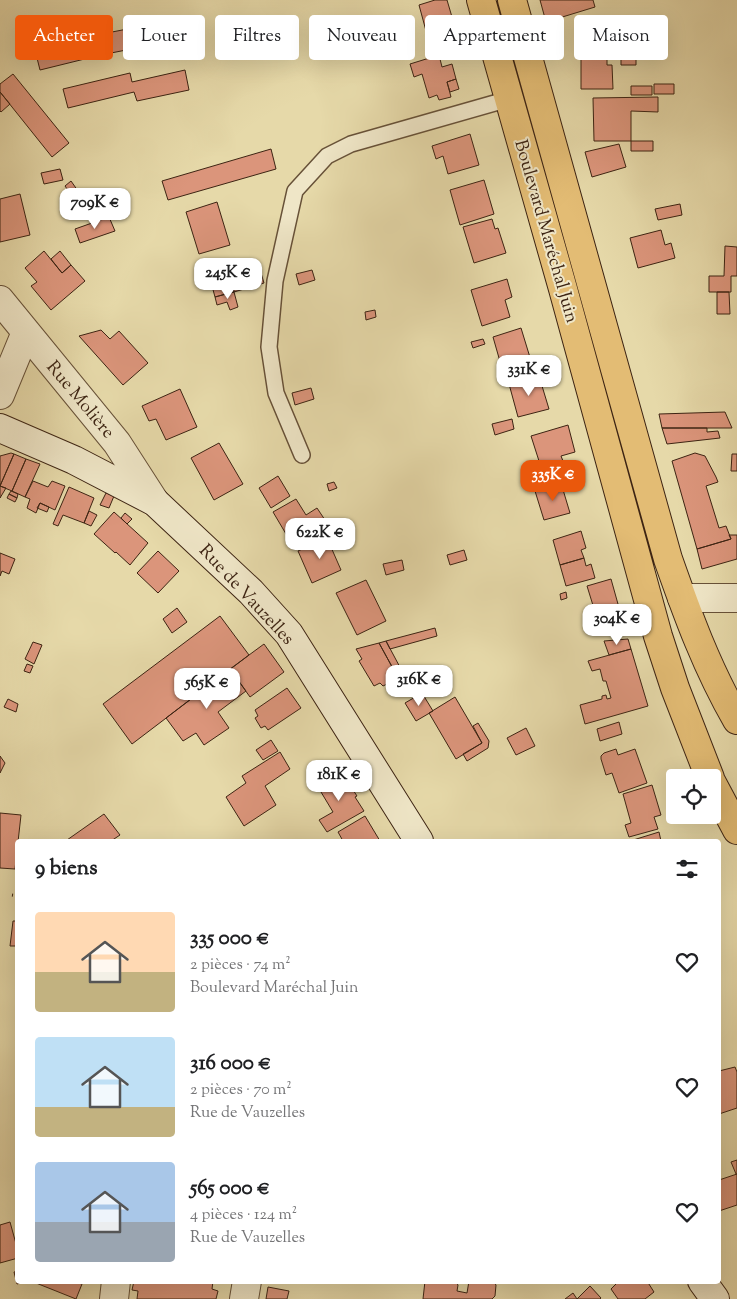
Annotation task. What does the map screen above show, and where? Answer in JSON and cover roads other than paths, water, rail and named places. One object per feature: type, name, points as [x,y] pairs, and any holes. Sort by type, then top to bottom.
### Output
[{"type":"main road","name":"Boulevard Maréchal Juin","points":[[481,0],[563,289],[658,636],[675,688],[706,769]]},
{"type":"main road","name":"Boulevard Maréchal Juin","points":[[512,0],[666,550],[682,598],[718,688],[737,720]]},
{"type":"main road","name":"Rue Molière","points":[[0,300],[117,443],[155,502]]},
{"type":"main road","points":[[0,395],[26,332]]},
{"type":"main road","name":"Rue de Vauzelles","points":[[0,428],[74,460],[155,502],[251,592],[289,634],[418,839]]},
{"type":"main road","points":[[682,598],[737,598]]},
{"type":"main road","points":[[721,800],[737,830]]},
{"type":"main road","points":[[114,1299],[116,1284]]},
{"type":"main road","points":[[244,1299],[246,1284]]},
{"type":"main road","points":[[704,1284],[715,1299]]},
{"type":"lane","points":[[302,455],[276,393],[268,347],[275,281],[295,190],[327,156],[351,144],[509,100]]}]
